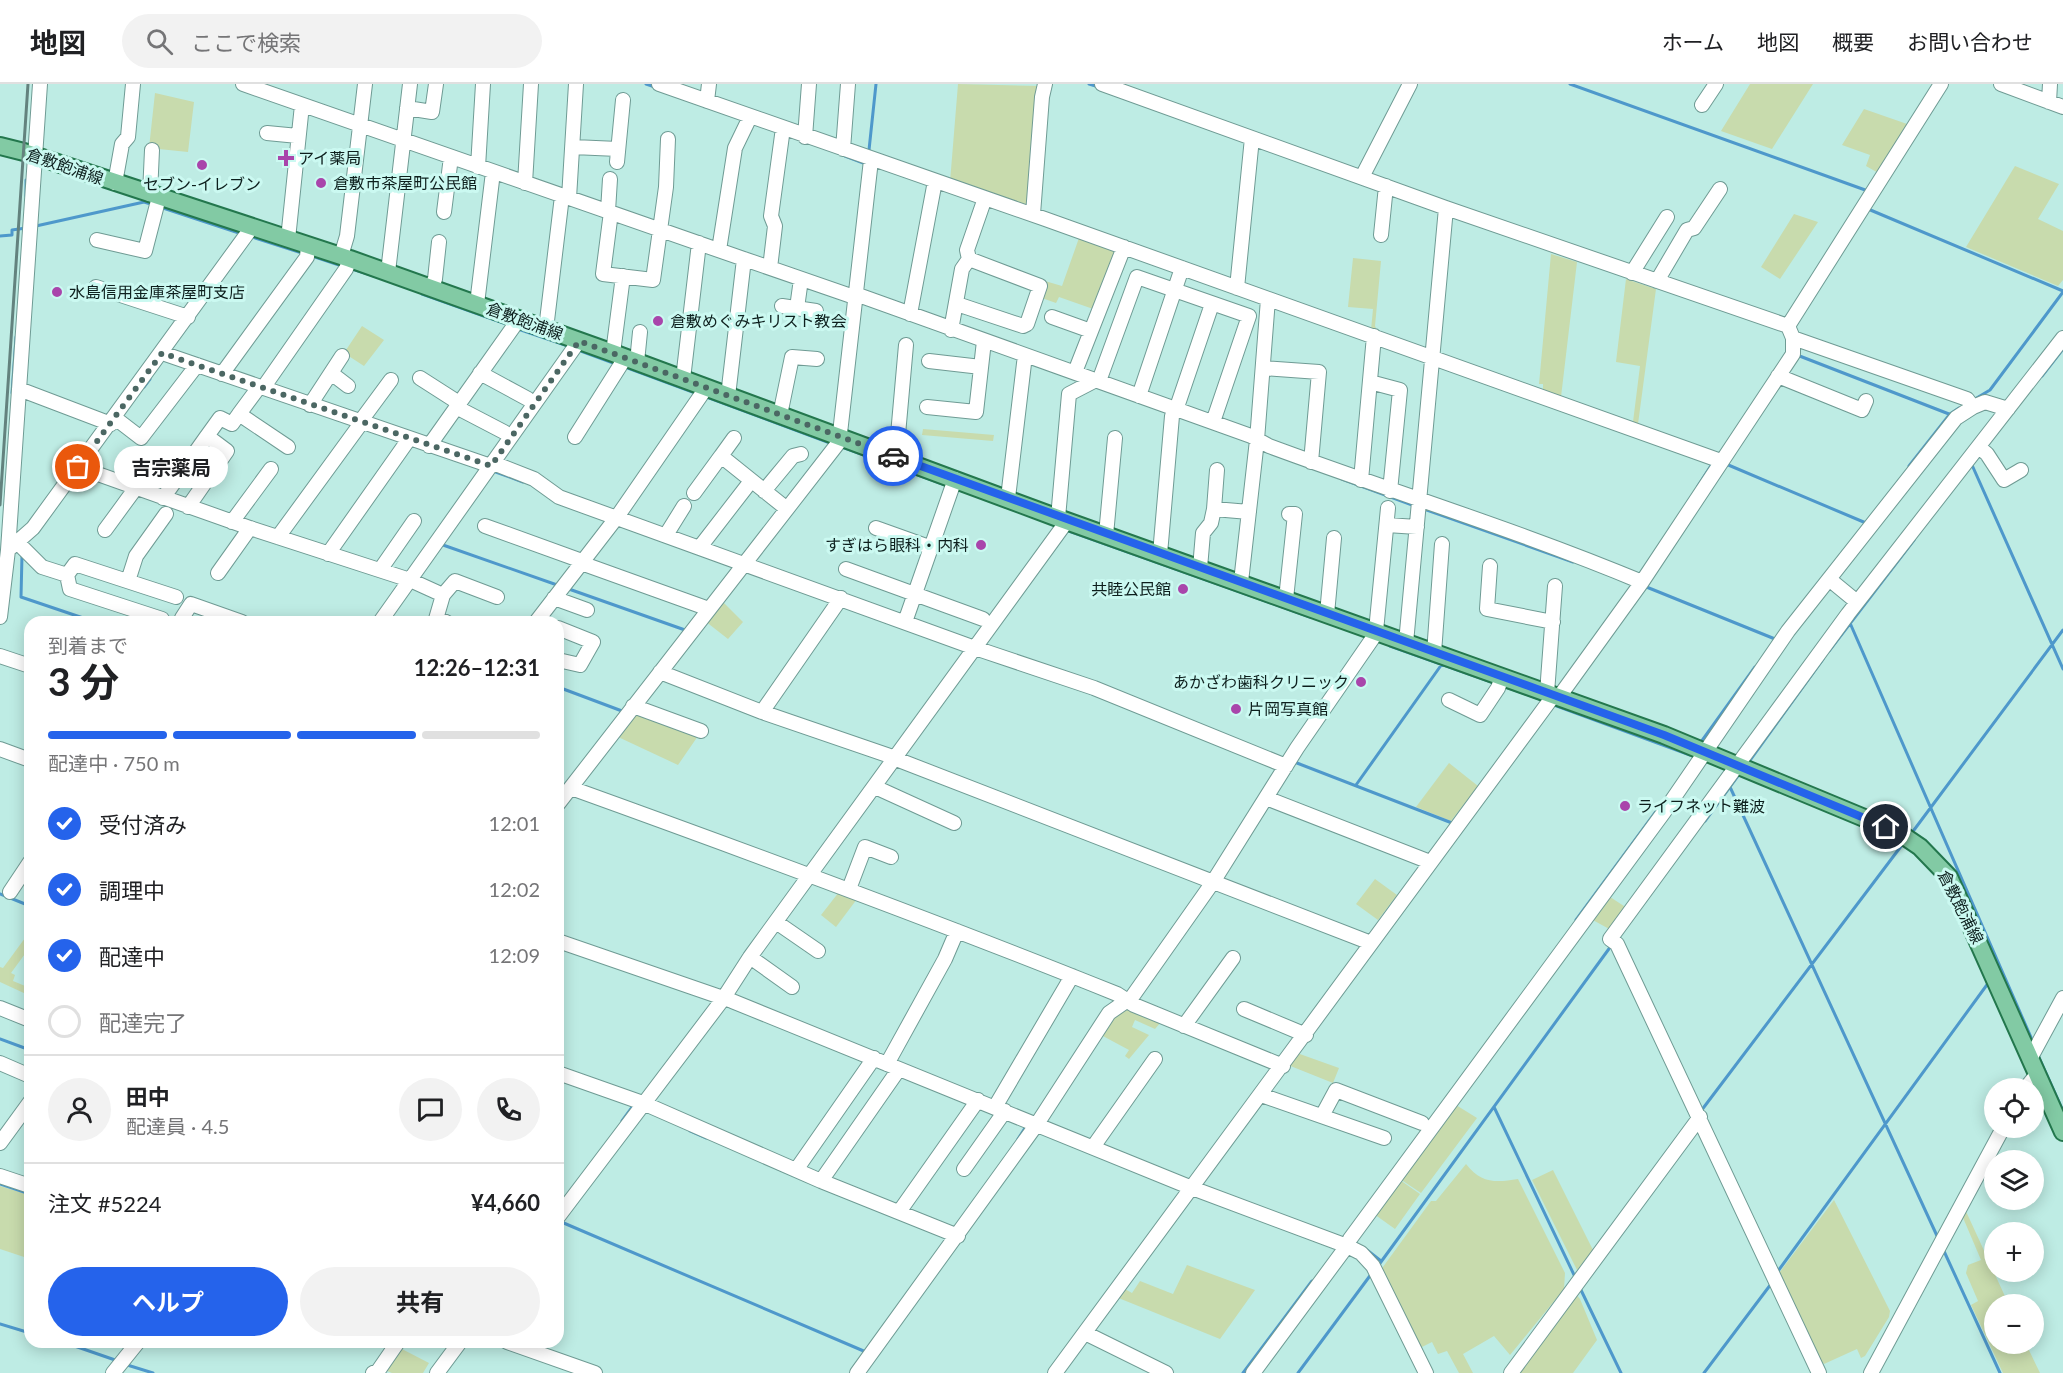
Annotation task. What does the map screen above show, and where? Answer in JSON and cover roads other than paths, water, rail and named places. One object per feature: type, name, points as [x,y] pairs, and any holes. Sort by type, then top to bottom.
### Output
[{"type":"main road","name":"倉敷飽浦線","points":[[0,146],[34,155],[115,183],[156,201],[248,233],[288,239],[307,252],[388,272],[430,287],[477,304],[515,324],[546,329],[576,346],[683,379],[702,393],[728,396],[896,457],[953,485],[1008,498],[1327,614],[1375,636],[1434,652],[1500,683],[1552,698],[1704,751],[1898,832],[1920,847],[1936,862],[1958,895],[2063,1132]]},
{"type":"street","points":[[0,617],[13,546],[19,389],[40,84]]},
{"type":"street","points":[[115,183],[122,144],[128,137],[133,84]]},
{"type":"street","points":[[163,498],[220,418],[232,423],[259,389],[346,262],[365,84]]},
{"type":"street","points":[[388,272],[410,84]]},
{"type":"street","points":[[407,108],[432,112],[436,84]]},
{"type":"street","points":[[478,167],[483,84]]},
{"type":"street","points":[[525,183],[531,84]]},
{"type":"street","points":[[546,329],[573,147],[576,84]]},
{"type":"street","points":[[659,84],[749,119],[843,149],[983,201],[1033,214],[1122,250],[1237,288],[1268,301],[1432,357],[1721,461]]},
{"type":"street","points":[[707,101],[709,84]]},
{"type":"street","points":[[804,137],[809,84]]},
{"type":"street","points":[[843,149],[848,84]]},
{"type":"street","points":[[1033,214],[1045,84]]},
{"type":"street","points":[[1102,84],[1252,141],[1362,177],[1385,189],[1657,281],[1971,404],[1984,402],[2008,409]]},
{"type":"street","points":[[1362,177],[1410,84]]},
{"type":"street","points":[[1702,105],[1716,84]]},
{"type":"street","points":[[1055,1373],[1191,1186],[1261,1095],[1280,1064],[1371,942],[1427,860],[1642,582],[1793,354],[1790,332],[1872,192],[1941,84]]},
{"type":"street","points":[[2001,84],[2063,108]]},
{"type":"street","points":[[2049,102],[2050,84]]},
{"type":"street","points":[[253,86],[302,107],[451,160],[525,183],[698,246],[719,250],[744,262],[770,268],[800,282],[857,298],[861,296],[1024,359],[1075,372],[1092,382],[1139,396],[1174,413],[1213,422],[1390,491],[1420,505],[1642,582]]},
{"type":"street","points":[[573,147],[618,155],[623,100]]},
{"type":"street","points":[[288,239],[302,107]]},
{"type":"street","points":[[719,250],[735,148],[749,119]]},
{"type":"street","points":[[770,268],[775,226],[771,216],[783,131]]},
{"type":"street","points":[[267,133],[298,136]]},
{"type":"street","points":[[610,179],[610,214],[603,274],[653,280],[660,232],[668,139]]},
{"type":"street","points":[[1237,288],[1252,141]]},
{"type":"street","points":[[98,240],[145,251],[156,201],[152,150]]},
{"type":"street","points":[[444,212],[451,160]]},
{"type":"street","points":[[871,160],[841,437],[705,608],[566,794],[808,873],[956,934],[1127,1000],[1184,1026],[1280,1064]]},
{"type":"street","points":[[477,304],[493,174]]},
{"type":"street","points":[[910,314],[935,184]]},
{"type":"street","points":[[1381,235],[1385,189]]},
{"type":"street","points":[[1657,281],[1687,230],[1694,228],[1720,189]]},
{"type":"street","points":[[951,330],[962,269],[969,259],[967,250],[983,201]]},
{"type":"street","points":[[1406,643],[1445,210]]},
{"type":"street","points":[[1632,273],[1667,217]]},
{"type":"street","points":[[13,546],[33,528],[81,468],[248,233]]},
{"type":"street","points":[[430,287],[435,279],[439,242]]},
{"type":"street","points":[[683,379],[698,246]]},
{"type":"street","points":[[1075,372],[1122,250]]},
{"type":"street","points":[[222,374],[307,252]]},
{"type":"street","points":[[957,304],[1023,326],[1027,324],[1040,286],[969,259]]},
{"type":"street","points":[[728,396],[744,262]]},
{"type":"street","points":[[1139,396],[1181,271]]},
{"type":"street","points":[[622,276],[624,361]]},
{"type":"street","points":[[564,1209],[723,999],[808,873],[875,787],[975,648],[1063,519],[1069,394],[1092,382],[1137,277],[1249,316],[1213,422]]},
{"type":"street","points":[[797,308],[800,282]]},
{"type":"street","points":[[96,287],[188,317]]},
{"type":"street","points":[[1240,582],[1245,512],[1257,440],[1268,301]]},
{"type":"street","points":[[1160,554],[1174,413],[1212,303]]},
{"type":"street","points":[[782,306],[816,311]]},
{"type":"street","points":[[1052,316],[1091,331]]},
{"type":"street","points":[[429,446],[515,324]]},
{"type":"street","points":[[575,436],[624,361],[640,332]]},
{"type":"street","points":[[1361,480],[1374,338]]},
{"type":"street","points":[[1819,1373],[1614,942],[1742,767],[1857,602],[1983,450],[2008,409],[2063,338]]},
{"type":"street","points":[[927,407],[976,412],[984,344]]},
{"type":"street","points":[[896,457],[906,345]]},
{"type":"street","points":[[384,616],[576,346]]},
{"type":"street","points":[[162,353],[408,441],[492,465],[539,482],[560,497],[702,544],[741,562],[906,619],[975,648],[1094,688],[1286,766]]},
{"type":"street","points":[[310,405],[342,356]]},
{"type":"street","points":[[780,415],[792,357],[817,359]]},
{"type":"street","points":[[1008,498],[1024,359]]},
{"type":"street","points":[[929,361],[981,367]]},
{"type":"street","points":[[19,389],[113,421],[141,438],[197,365]]},
{"type":"street","points":[[1263,368],[1319,372],[1311,462]]},
{"type":"street","points":[[331,373],[348,386]]},
{"type":"street","points":[[480,373],[528,399]]},
{"type":"street","points":[[1778,376],[1862,410],[1866,402]]},
{"type":"street","points":[[420,378],[458,405],[504,432]]},
{"type":"street","points":[[278,537],[391,380]]},
{"type":"street","points":[[1370,381],[1400,390],[1390,491]]},
{"type":"street","points":[[544,616],[560,590],[617,517],[702,393]]},
{"type":"street","points":[[1253,1373],[1345,1243],[1664,812],[1788,631],[1956,418],[1971,404]]},
{"type":"street","points":[[239,414],[288,447]]},
{"type":"street","points":[[188,507],[227,451],[207,436]]},
{"type":"street","points":[[694,493],[734,438]]},
{"type":"street","points":[[1106,535],[1114,438]]},
{"type":"street","points":[[328,554],[408,441]]},
{"type":"street","points":[[1983,450],[2004,480],[2022,470]]},
{"type":"street","points":[[764,491],[794,454]]},
{"type":"street","points":[[721,456],[785,507]]},
{"type":"street","points":[[81,468],[135,489],[410,580],[443,595]]},
{"type":"street","points":[[232,522],[271,469]]},
{"type":"street","points":[[1200,568],[1203,533],[1211,523],[1214,509],[1217,470]]},
{"type":"street","points":[[702,544],[751,481]]},
{"type":"street","points":[[906,619],[953,485]]},
{"type":"street","points":[[105,530],[135,489]]},
{"type":"street","points":[[668,532],[684,506]]},
{"type":"street","points":[[857,1373],[1037,1124],[1109,1013],[1127,1000],[1211,881],[1375,636],[1388,508]]},
{"type":"street","points":[[1214,509],[1245,512]]},
{"type":"street","points":[[128,581],[136,556],[166,514]]},
{"type":"street","points":[[1286,599],[1295,514],[1289,514]]},
{"type":"street","points":[[380,570],[414,521]]},
{"type":"street","points":[[1387,525],[1417,527]]},
{"type":"street","points":[[485,526],[705,608]]},
{"type":"street","points":[[218,573],[250,528]]},
{"type":"street","points":[[876,528],[932,548]]},
{"type":"street","points":[[1327,614],[1334,538]]},
{"type":"street","points":[[1434,652],[1442,544]]},
{"type":"street","points":[[13,546],[42,567],[67,575]]},
{"type":"street","points":[[153,616],[70,589],[67,575],[75,564],[176,597]]},
{"type":"street","points":[[1490,566],[1487,609],[1552,621]]},
{"type":"street","points":[[846,568],[983,619]]},
{"type":"street","points":[[1829,579],[1857,602]]},
{"type":"street","points":[[437,616],[443,595],[455,581],[497,597]]},
{"type":"street","points":[[1552,698],[1552,621],[1555,586]]},
{"type":"street","points":[[147,614],[155,590]]},
{"type":"street","points":[[560,590],[587,610]]},
{"type":"street","points":[[762,712],[841,598]]},
{"type":"street","points":[[183,616],[190,604],[225,616]]},
{"type":"street","points":[[564,630],[593,642],[580,665],[564,661]]},
{"type":"street","points":[[0,656],[24,664]]},
{"type":"street","points":[[657,675],[893,759],[1371,942]]},
{"type":"street","points":[[1449,700],[1480,715],[1500,683]]},
{"type":"street","points":[[633,706],[702,731]]},
{"type":"street","points":[[0,749],[24,758]]},
{"type":"street","points":[[875,787],[954,823]]},
{"type":"street","points":[[1266,798],[1427,860]]},
{"type":"street","points":[[849,889],[865,847],[891,857]]},
{"type":"street","points":[[10,892],[24,871]]},
{"type":"street","points":[[776,922],[818,951]]},
{"type":"street","points":[[821,1181],[945,959],[956,934]]},
{"type":"street","points":[[564,943],[723,999],[887,1062],[978,1100],[999,1106],[1037,1124],[1094,1144],[1191,1186],[1345,1243],[1360,1253],[1375,1271],[1426,1373]]},
{"type":"street","points":[[750,957],[792,987]]},
{"type":"street","points":[[1184,1026],[1233,958]]},
{"type":"street","points":[[964,1169],[1071,979]]},
{"type":"street","points":[[2030,1059],[2063,998]]},
{"type":"street","points":[[0,1008],[24,1018]]},
{"type":"street","points":[[1244,1009],[1303,1034]]},
{"type":"street","points":[[1094,1144],[1155,1059]]},
{"type":"street","points":[[796,1170],[887,1062]]},
{"type":"street","points":[[0,1063],[24,1073]]},
{"type":"street","points":[[2034,1078],[2037,1074]]},
{"type":"street","points":[[564,1075],[644,1103],[821,1181],[955,1235]]},
{"type":"street","points":[[1322,1116],[1336,1090],[1422,1123]]},
{"type":"street","points":[[1261,1095],[1384,1138]]},
{"type":"street","points":[[899,1212],[978,1100]]},
{"type":"street","points":[[0,1143],[24,1110]]},
{"type":"street","points":[[1511,1373],[1698,1120]]},
{"type":"street","points":[[1871,1373],[1998,1138]]},
{"type":"street","points":[[0,1176],[24,1183]]},
{"type":"street","points":[[1085,1333],[1166,1373]]},
{"type":"street","points":[[118,1367],[133,1348]]},
{"type":"street","points":[[373,1373],[378,1371],[394,1348]]},
{"type":"street","points":[[437,1373],[456,1348]]},
{"type":"street","points":[[524,1348],[594,1373]]},
{"type":"waterway","points":[[646,84],[655,87]]},
{"type":"waterway","points":[[869,150],[876,84]]},
{"type":"waterway","points":[[1089,84],[1099,87]]},
{"type":"waterway","points":[[1570,84],[1868,191]]},
{"type":"waterway","points":[[845,156],[866,164]]},
{"type":"waterway","points":[[26,180],[26,196]]},
{"type":"waterway","points":[[36,226],[144,202],[154,205]]},
{"type":"waterway","points":[[160,207],[242,234]]},
{"type":"waterway","points":[[1868,209],[2063,291]]},
{"type":"waterway","points":[[0,236],[12,235],[12,230],[26,228]]},
{"type":"waterway","points":[[252,237],[302,253]]},
{"type":"waterway","points":[[312,256],[342,266]]},
{"type":"waterway","points":[[352,269],[374,276]]},
{"type":"waterway","points":[[1975,399],[1990,390],[2063,292]]},
{"type":"waterway","points":[[422,294],[509,325]]},
{"type":"waterway","points":[[518,329],[568,346]]},
{"type":"waterway","points":[[12,393],[16,337]]},
{"type":"waterway","points":[[2042,376],[2063,349]]},
{"type":"waterway","points":[[578,350],[616,364]]},
{"type":"waterway","points":[[1797,355],[1949,414]]},
{"type":"waterway","points":[[625,367],[698,394]]},
{"type":"waterway","points":[[144,387],[150,379]]},
{"type":"waterway","points":[[704,396],[830,443]]},
{"type":"waterway","points":[[1909,466],[1950,414],[1959,408]]},
{"type":"waterway","points":[[842,447],[948,486]]},
{"type":"waterway","points":[[1698,486],[1712,464]]},
{"type":"waterway","points":[[1726,464],[1866,523]]},
{"type":"waterway","points":[[1972,465],[2063,669]]},
{"type":"waterway","points":[[493,471],[523,482]]},
{"type":"waterway","points":[[1342,479],[1415,506]]},
{"type":"waterway","points":[[1424,509],[1573,562]]},
{"type":"waterway","points":[[1066,530],[1310,617]]},
{"type":"waterway","points":[[1829,651],[1914,540]]},
{"type":"waterway","points":[[443,545],[560,586]]},
{"type":"waterway","points":[[22,555],[21,597],[77,616]]},
{"type":"waterway","points":[[1644,586],[1775,639]]},
{"type":"waterway","points":[[566,588],[685,630]]},
{"type":"waterway","points":[[1850,623],[2033,1042]]},
{"type":"waterway","points":[[1914,830],[2063,630]]},
{"type":"waterway","points":[[1390,646],[1497,684]]},
{"type":"waterway","points":[[1748,763],[1823,659]]},
{"type":"waterway","points":[[1356,785],[1442,664]]},
{"type":"waterway","points":[[1701,742],[1755,667]]},
{"type":"waterway","points":[[1503,686],[1545,701]]},
{"type":"waterway","points":[[564,689],[622,711]]},
{"type":"waterway","points":[[1554,705],[1690,755]]},
{"type":"waterway","points":[[1297,763],[1452,823]]},
{"type":"waterway","points":[[1705,821],[1740,773]]},
{"type":"waterway","points":[[1730,787],[1938,1238]]},
{"type":"waterway","points":[[1576,920],[1663,802]]},
{"type":"waterway","points":[[1701,1111],[1902,845]]},
{"type":"waterway","points":[[0,894],[24,904]]},
{"type":"waterway","points":[[1378,1266],[1611,946]]},
{"type":"waterway","points":[[1778,1271],[1989,982]]},
{"type":"waterway","points":[[0,1039],[24,1048]]},
{"type":"waterway","points":[[2037,1053],[2063,1111]]},
{"type":"waterway","points":[[622,1121],[633,1106]]},
{"type":"waterway","points":[[1494,1107],[1576,1279]]},
{"type":"waterway","points":[[1018,1139],[1025,1128]]},
{"type":"waterway","points":[[690,1131],[706,1138]]},
{"type":"waterway","points":[[0,1184],[24,1192]]},
{"type":"waterway","points":[[564,1223],[866,1352]]},
{"type":"waterway","points":[[1943,1249],[2000,1373]]},
{"type":"waterway","points":[[1367,1250],[1381,1261]]},
{"type":"waterway","points":[[1298,1373],[1372,1273]]},
{"type":"waterway","points":[[1243,1373],[1312,1281]]},
{"type":"waterway","points":[[1704,1373],[1771,1284]]},
{"type":"waterway","points":[[1580,1288],[1621,1373]]},
{"type":"waterway","points":[[0,1324],[24,1331]]},
{"type":"waterway","points":[[80,1348],[118,1361]]},
{"type":"waterway","points":[[124,1364],[153,1373]]},
{"type":"railway","points":[[0,505],[28,84]]},
{"type":"place","name":"アイ薬局","points":[[286,158]]},
{"type":"place","name":"セブン-イレブン","points":[[202,165]]},
{"type":"place","name":"倉敷市茶屋町公民館","points":[[321,183]]},
{"type":"place","name":"水島信用金庫茶屋町支店","points":[[57,292]]},
{"type":"place","name":"倉敷めぐみキリスト教会","points":[[658,321]]},
{"type":"place","name":"吉宗薬局","points":[[78,467]]},
{"type":"place","name":"すぎはら眼科・内科","points":[[981,545]]},
{"type":"place","name":"共睦公民館","points":[[1183,589]]},
{"type":"place","name":"あかざわ歯科クリニック","points":[[1361,682]]},
{"type":"place","name":"片岡写真館","points":[[1236,709]]},
{"type":"place","name":"ライフネット難波","points":[[1625,806]]}]
